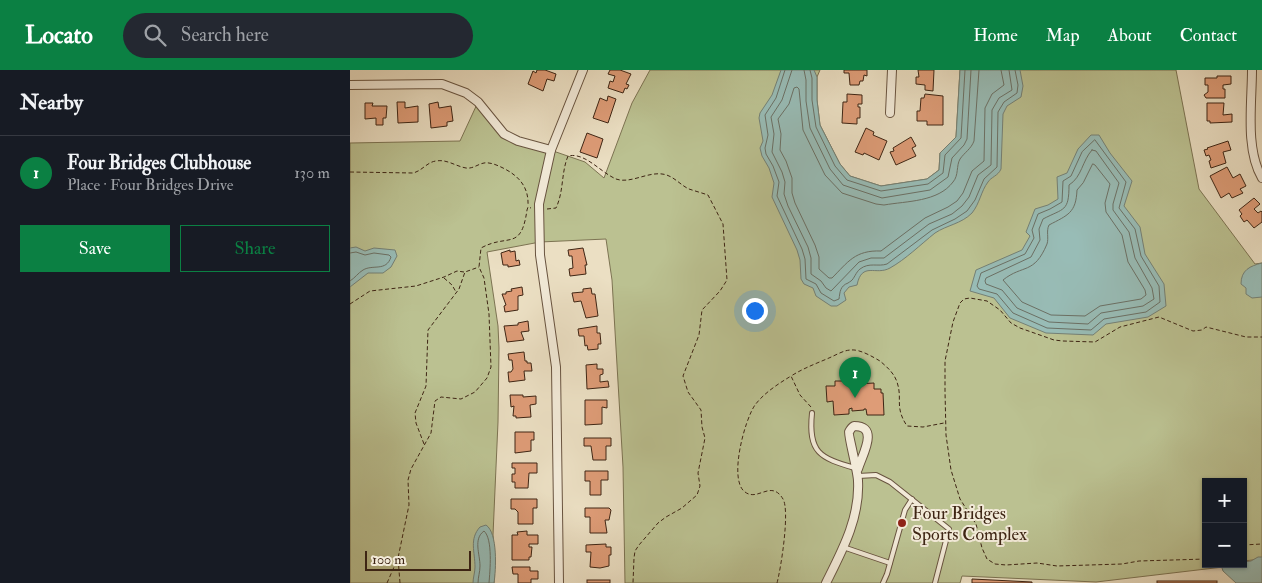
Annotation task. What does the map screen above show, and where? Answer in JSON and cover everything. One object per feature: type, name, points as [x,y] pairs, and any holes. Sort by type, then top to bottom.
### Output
[{"type":"street","points":[[559,583],[556,367],[540,255],[539,208],[551,150],[582,70]]},
{"type":"street","points":[[890,113],[892,70]]},
{"type":"street","points":[[1252,70],[1251,140],[1255,167],[1262,178]]},
{"type":"street","points":[[350,85],[442,84],[466,93],[478,102],[504,134],[518,141],[551,150]]},
{"type":"street","points":[[826,583],[855,516],[859,488],[858,472],[849,438],[849,431],[854,426],[862,426],[867,430],[868,440],[858,472]]},
{"type":"lane","points":[[812,413],[810,429],[812,440],[818,451],[828,460],[858,472],[879,476],[912,499],[950,531],[935,583]]},
{"type":"lane","points":[[883,583],[905,510],[912,499]]},
{"type":"lane","points":[[843,547],[890,563]]},
{"type":"path","points":[[528,207],[556,208],[563,190],[565,164],[568,156],[576,155],[608,175],[621,180],[654,174],[667,175],[688,188],[708,195],[723,224],[726,284],[702,310],[699,335],[683,376],[688,392],[701,410],[705,438],[698,473],[700,486],[697,495],[682,508],[662,520],[639,546],[634,558],[634,583]]},
{"type":"path","points":[[350,172],[413,173],[437,161],[448,162],[466,168],[486,163],[493,164],[514,174],[522,182],[527,196],[528,207],[523,230],[519,235],[513,239],[481,248],[479,267],[484,278],[489,314],[491,368],[487,378],[475,392],[461,399],[441,398],[436,401],[431,432],[411,469],[408,480],[410,504],[398,558],[387,583]]},
{"type":"path","points":[[350,304],[370,291],[416,286],[457,271],[465,272],[479,267]]},
{"type":"path","points":[[425,444],[416,423],[415,414],[426,386],[428,330],[456,293],[463,281],[465,272]]},
{"type":"path","points":[[442,278],[452,285],[456,293]]},
{"type":"path","points":[[1202,559],[1057,566],[995,564],[987,559],[976,524],[960,499],[955,486],[948,454],[945,423],[945,361],[953,322],[960,303],[964,299],[970,298],[988,301],[1000,310],[1011,323],[1020,328],[1063,341],[1095,342],[1120,326],[1159,317],[1193,331],[1206,328],[1246,337],[1262,337]]},
{"type":"path","points":[[777,583],[782,556],[784,501],[778,492],[774,491],[749,494],[743,490],[739,477],[739,455],[746,424],[754,406],[766,394],[812,364],[843,352],[854,350],[878,360],[894,376],[898,383],[900,416],[908,426],[945,423]]},
{"type":"path","points":[[791,376],[800,395],[813,409],[812,413]]},
{"type":"path","points":[[1247,545],[1262,544]]},
{"type":"path","points":[[398,558],[400,583]]},
{"type":"green space","points":[[650,70],[820,70],[817,77],[817,100],[820,125],[840,164],[850,176],[881,186],[927,179],[939,170],[940,153],[956,137],[960,70],[1176,70],[1199,189],[1255,264],[1262,263],[1262,559],[1247,561],[1247,478],[1202,478],[1202,568],[1215,568],[1096,582],[962,576],[960,583],[625,583],[623,467],[612,280],[606,239],[540,242],[487,252],[498,326],[499,348],[493,535],[494,583],[350,583],[350,143],[460,141],[478,102],[504,134],[585,162],[604,178],[632,103]]},
{"type":"water","points":[[781,70],[814,70],[817,77],[820,125],[840,164],[850,176],[881,186],[927,179],[939,170],[940,153],[956,137],[960,70],[1020,70],[1023,86],[1021,97],[1007,106],[1003,114],[1001,169],[989,180],[972,213],[963,220],[935,233],[890,268],[880,271],[870,270],[862,273],[857,285],[849,287],[844,293],[846,300],[837,306],[831,306],[816,296],[813,288],[804,284],[801,279],[800,260],[797,250],[772,197],[774,183],[760,148],[763,141],[759,118],[760,113],[772,95]]},
{"type":"water","points":[[1091,135],[1099,135],[1110,153],[1132,181],[1124,206],[1140,227],[1145,254],[1164,284],[1166,306],[1148,317],[1106,324],[1093,335],[1046,333],[1010,318],[994,298],[970,291],[976,270],[1022,250],[1030,236],[1026,232],[1035,209],[1048,205],[1058,199],[1057,177],[1067,173],[1078,149]]},
{"type":"water","points":[[356,247],[365,251],[374,248],[395,250],[397,256],[391,267],[383,273],[368,273],[350,287],[350,248]]},
{"type":"water","points":[[1262,263],[1262,297],[1252,298],[1246,294],[1246,288],[1241,284],[1241,279],[1247,269]]},
{"type":"water","points":[[486,525],[490,529],[494,543],[496,561],[494,583],[473,583],[475,567],[473,546],[475,536],[480,527]]},
{"type":"water","points":[[1262,557],[1262,583],[1236,583],[1222,568],[1247,568],[1247,562]]},
{"type":"building","points":[[537,70],[545,70],[556,74],[554,81],[547,79],[543,91],[528,84],[533,71],[536,73]]},
{"type":"building","points":[[610,70],[620,70],[631,74],[626,84],[629,85],[623,93],[608,88],[610,81],[613,82],[615,76],[608,74]]},
{"type":"building","points":[[844,70],[867,70],[867,76],[864,75],[863,81],[860,81],[859,85],[850,85],[849,73],[844,73]]},
{"type":"building","points":[[918,70],[934,70],[933,91],[925,90],[925,85],[916,84],[916,77],[919,77]]},
{"type":"building","points":[[1217,76],[1231,76],[1231,84],[1223,85],[1225,98],[1206,98],[1204,95],[1208,92],[1208,85],[1205,85],[1205,78],[1217,78]]},
{"type":"building","points":[[847,94],[862,95],[862,104],[858,104],[858,107],[860,107],[860,118],[857,118],[857,124],[842,123],[843,102],[847,102]]},
{"type":"building","points":[[925,94],[943,96],[943,125],[927,125],[927,121],[917,121],[917,111],[920,111],[921,98],[924,98]]},
{"type":"building","points":[[608,96],[616,99],[608,123],[593,118],[600,98],[607,101]]},
{"type":"building","points":[[397,102],[405,102],[405,108],[418,106],[418,122],[398,123]]},
{"type":"building","points":[[438,102],[439,108],[451,106],[453,121],[447,122],[447,126],[431,128],[429,104]]},
{"type":"building","points":[[365,103],[373,103],[372,106],[387,106],[383,125],[376,125],[376,118],[365,119]]},
{"type":"building","points":[[1207,103],[1224,103],[1223,115],[1232,114],[1232,122],[1210,123],[1210,121],[1207,121]]},
{"type":"building","points":[[866,128],[874,132],[873,135],[887,141],[879,160],[864,153],[863,155],[855,152]]},
{"type":"building","points":[[587,133],[603,139],[597,158],[580,152]]},
{"type":"building","points":[[911,137],[916,146],[912,148],[916,156],[896,165],[890,152],[894,151],[893,148]]},
{"type":"building","points":[[1228,141],[1231,150],[1223,152],[1226,163],[1211,168],[1209,161],[1211,160],[1209,155],[1206,156],[1204,150]]},
{"type":"building","points":[[1227,167],[1233,178],[1240,174],[1246,186],[1240,189],[1243,193],[1232,198],[1229,193],[1221,198],[1210,176]]},
{"type":"building","points":[[1254,198],[1260,204],[1254,209],[1258,213],[1262,212],[1262,222],[1254,228],[1247,220],[1244,222],[1239,210]]},
{"type":"building","points":[[583,248],[587,265],[585,265],[586,274],[570,276],[569,269],[573,268],[572,256],[569,256],[568,250]]},
{"type":"building","points":[[510,250],[510,252],[515,251],[516,261],[519,260],[520,265],[508,267],[508,265],[503,265],[501,253]]},
{"type":"building","points":[[522,287],[523,295],[518,296],[518,310],[505,312],[504,306],[506,305],[502,294],[512,291],[511,289]]},
{"type":"building","points":[[591,288],[592,294],[595,294],[598,316],[586,318],[581,301],[574,302],[572,293],[583,292],[583,289]]},
{"type":"building","points":[[528,321],[529,331],[521,332],[524,340],[507,342],[504,326],[518,325],[518,323]]},
{"type":"building","points":[[597,326],[597,333],[600,333],[601,344],[598,344],[598,349],[588,350],[587,345],[585,346],[584,336],[579,336],[578,329]]},
{"type":"building","points":[[524,352],[525,361],[531,363],[532,371],[524,371],[525,380],[509,382],[508,372],[511,372],[513,369],[512,360],[509,360],[508,354]]},
{"type":"building","points":[[597,364],[597,369],[603,369],[603,374],[600,375],[600,382],[608,381],[609,387],[587,389],[586,365]]},
{"type":"building","points":[[835,381],[856,381],[856,384],[874,383],[874,389],[881,389],[881,393],[883,393],[884,415],[867,415],[866,409],[852,411],[852,408],[849,409],[849,414],[834,415],[833,401],[827,402],[826,386],[835,386]]},
{"type":"building","points":[[510,395],[536,396],[536,404],[530,405],[531,417],[516,418],[516,416],[513,416],[514,406],[511,407]]},
{"type":"building","points":[[585,400],[607,400],[607,408],[602,407],[602,424],[585,425]]},
{"type":"building","points":[[515,432],[534,432],[534,440],[531,440],[531,451],[515,453]]},
{"type":"building","points":[[584,438],[611,438],[611,446],[606,446],[606,460],[593,460],[591,446],[584,446]]},
{"type":"building","points":[[512,463],[537,463],[537,473],[529,473],[528,488],[515,488],[515,482],[512,482],[512,474],[515,474],[515,468],[512,468]]},
{"type":"building","points":[[585,471],[608,471],[608,480],[601,480],[601,495],[590,495],[590,481],[585,481]]},
{"type":"building","points":[[511,499],[537,499],[537,508],[533,508],[533,524],[518,524],[518,512],[515,509],[511,509]]},
{"type":"building","points":[[585,508],[609,508],[611,510],[609,520],[605,520],[607,533],[590,533],[590,517],[585,517]]},
{"type":"building","points":[[527,531],[527,535],[538,535],[538,544],[529,544],[529,547],[532,547],[529,560],[512,560],[512,535],[518,535],[517,532]]},
{"type":"building","points":[[606,544],[606,547],[611,547],[609,566],[600,568],[590,567],[591,552],[586,552],[586,545]]},
{"type":"building","points":[[512,567],[530,567],[530,571],[538,571],[538,579],[531,579],[531,583],[518,583],[518,574],[513,574]]},
{"type":"building","points":[[972,579],[1032,582],[1032,583],[972,583]]},
{"type":"building","points":[[587,580],[610,580],[610,583],[587,583]]},
{"type":"building","points":[[1157,581],[1217,581],[1217,583],[1157,583]]},
{"type":"place","name":"Four Bridges Clubhouse","points":[[855,398]]},
{"type":"place","name":"Four Bridges Sports Complex","points":[[902,523]]}]
